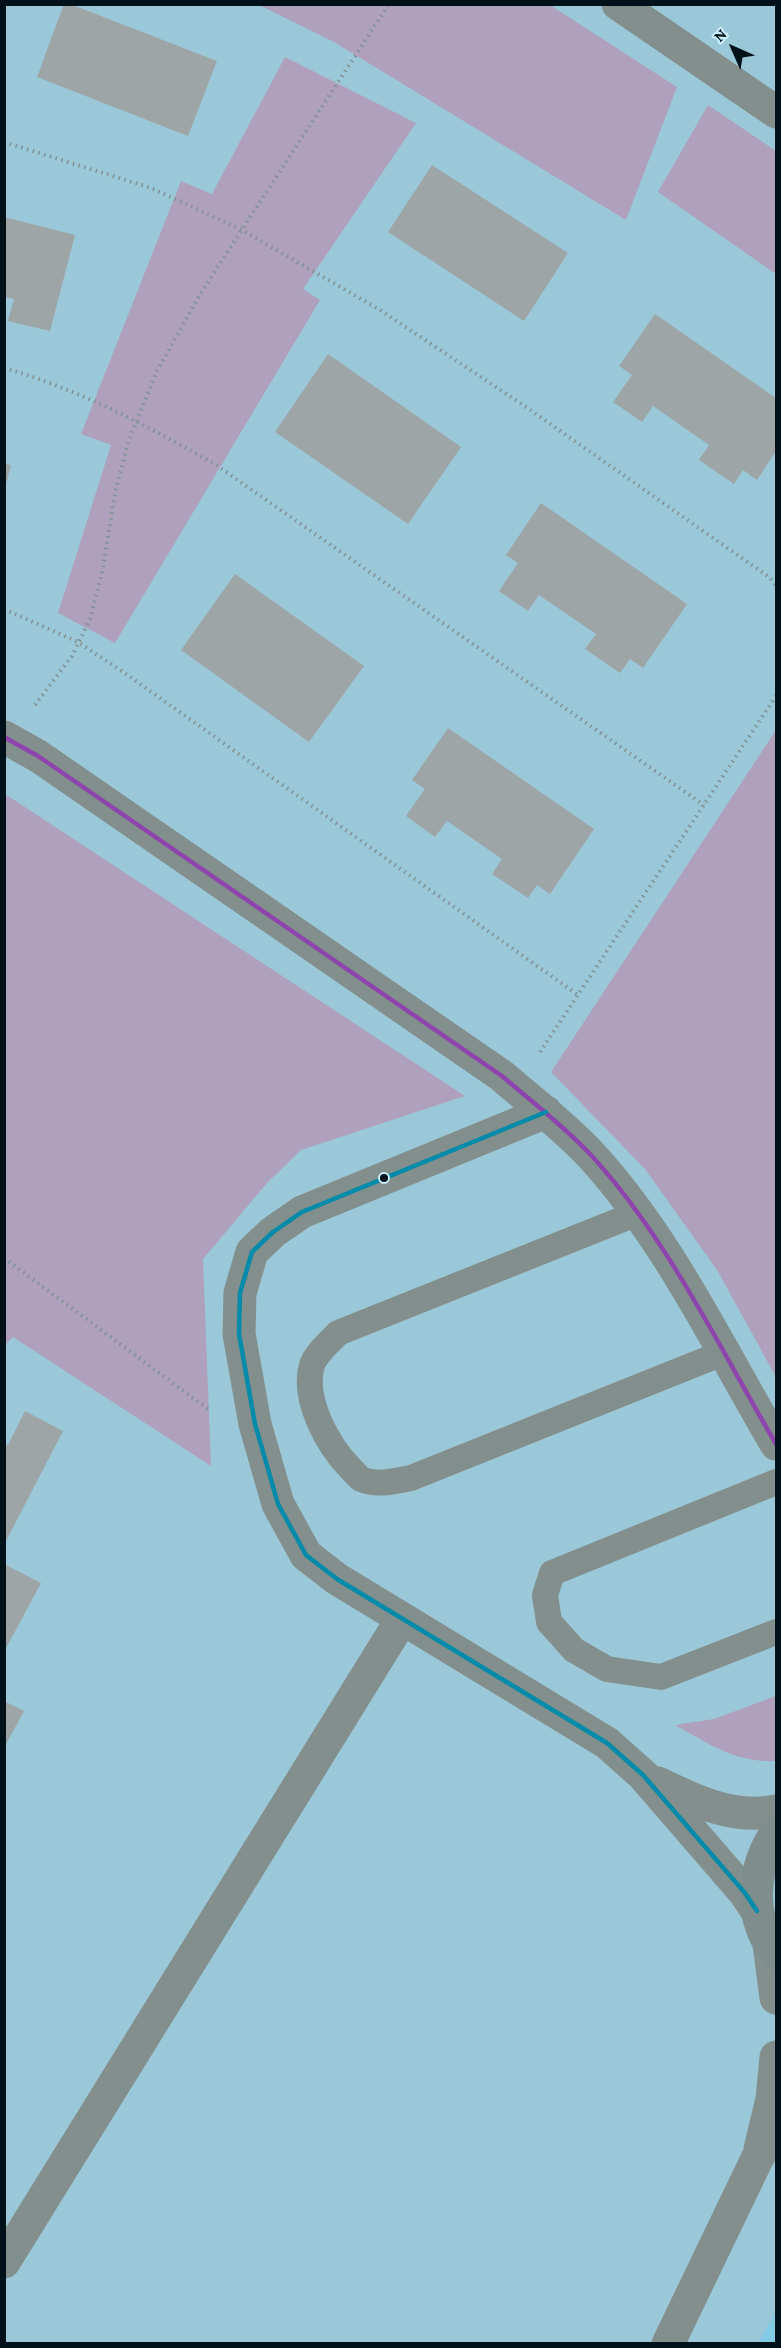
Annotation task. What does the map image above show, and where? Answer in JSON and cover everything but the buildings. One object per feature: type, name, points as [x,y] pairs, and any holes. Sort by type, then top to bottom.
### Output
[{"type":"street","points":[[618,4],[777,112]]},
{"type":"street","points":[[7,739],[38,756],[169,845],[502,1076],[546,1112],[590,1155],[638,1213],[669,1258],[777,1444]]},
{"type":"street","points":[[546,1112],[302,1212],[273,1232],[252,1252],[240,1293],[239,1334],[255,1424],[278,1504],[306,1555],[337,1579],[607,1743],[643,1775],[745,1893],[757,1911],[773,1948],[777,1998]]},
{"type":"street","points":[[4,2262],[402,1619]]},
{"type":"street","points":[[643,1775],[695,1801],[726,1810],[762,1814],[777,1811]]},
{"type":"street","points":[[757,1911],[757,1880],[765,1850],[777,1833]]},
{"type":"street","points":[[757,2159],[772,2099],[777,2057]]},
{"type":"street","points":[[668,2343],[757,2159],[777,2127]]},
{"type":"lane","points":[[638,1213],[338,1333],[313,1364],[310,1388],[321,1426],[341,1459],[361,1479],[387,1483],[411,1479],[723,1353]]},
{"type":"lane","points":[[777,1482],[552,1574],[545,1595],[549,1622],[574,1650],[608,1669],[635,1674],[661,1677],[777,1632]]},
{"type":"path","points":[[7,739],[72,656],[90,619],[103,568],[115,493],[129,440],[163,361],[202,291],[389,4]]},
{"type":"path","points":[[4,142],[151,188],[242,230],[390,316],[526,406],[769,577],[777,585]]},
{"type":"path","points":[[4,368],[45,380],[137,420],[216,465],[704,805]]},
{"type":"path","points":[[4,609],[78,642],[129,676],[578,995]]},
{"type":"path","points":[[517,1088],[777,696]]},
{"type":"path","points":[[4,1258],[262,1449]]},
{"type":"shaded area","points":[[259,5],[550,5],[677,87],[626,220],[334,42]]},
{"type":"shaded area","points":[[285,57],[416,123],[303,289],[320,300],[115,643],[58,613],[111,445],[81,434],[181,181],[212,194]]},
{"type":"shaded area","points":[[708,105],[776,151],[776,274],[658,192]]},
{"type":"shaded area","points":[[776,730],[776,1377],[717,1270],[645,1169],[551,1072]]},
{"type":"shaded area","points":[[5,794],[465,1096],[301,1150],[267,1183],[203,1259],[211,1466],[13,1337],[5,1345]]},
{"type":"shaded area","points":[[776,1696],[776,1761],[748,1759],[723,1751],[675,1725],[714,1719]]},
{"type":"shaded area","points":[[776,2312],[776,2343],[758,2343]]},
{"type":"transit line","points":[[4,737],[38,756],[502,1076],[570,1134],[619,1188],[668,1258],[776,1444]]},
{"type":"transit line","points":[[546,1112],[302,1212],[273,1232],[252,1252],[240,1293],[239,1334],[255,1424],[278,1504],[306,1555],[337,1579],[607,1743],[643,1775],[745,1893],[757,1911]]}]
